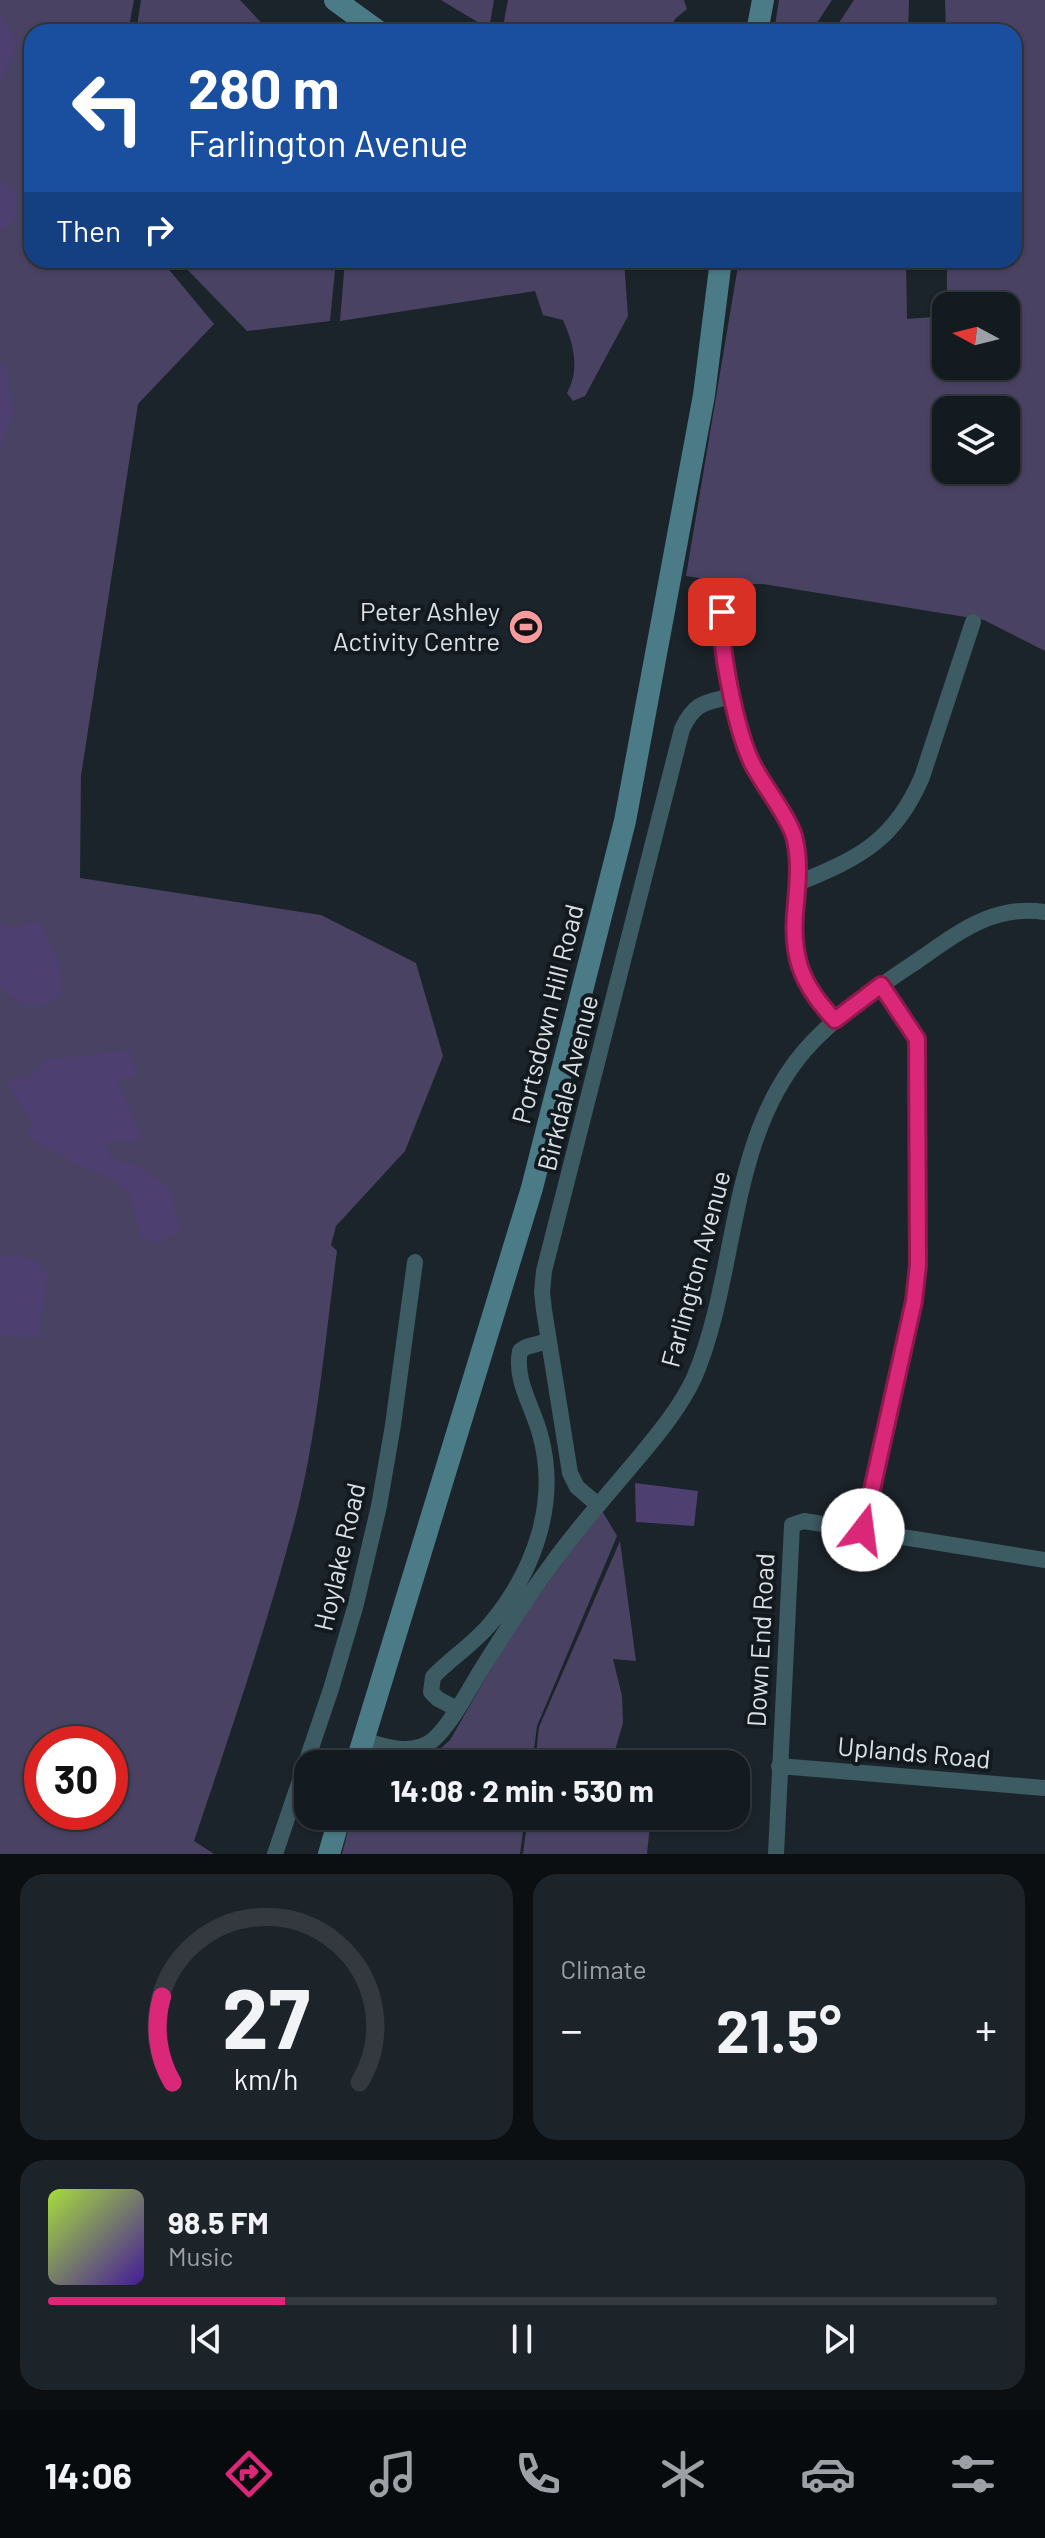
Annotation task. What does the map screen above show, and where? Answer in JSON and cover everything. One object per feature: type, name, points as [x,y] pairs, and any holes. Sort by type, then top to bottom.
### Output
[{"type":"main road","points":[[335,0],[368,24]]},
{"type":"main road","points":[[758,24],[763,0]]},
{"type":"main road","name":"Portsdown Hill Road","points":[[361,1750],[532,1188],[625,821],[704,395],[720,268]]},
{"type":"main road","points":[[329,1854],[336,1830]]},
{"type":"street","points":[[723,591],[720,632],[732,696],[750,759],[793,834],[798,859],[794,916],[798,965],[818,1002],[835,1020]]},
{"type":"street","points":[[798,883],[868,848],[896,825],[911,801],[922,777],[970,630],[950,632]]},
{"type":"street","name":"Birkdale Avenue","points":[[598,1505],[577,1487],[570,1473],[548,1341],[542,1292],[544,1271],[682,729],[690,712],[701,703],[732,696]]},
{"type":"street","name":"Farlington Avenue","points":[[364,1740],[388,1748],[418,1747],[433,1740],[457,1709],[527,1599],[598,1505],[658,1434],[692,1381],[708,1335],[759,1134],[780,1087],[794,1065],[835,1020],[881,985],[977,921],[1011,911],[1045,912]]},
{"type":"street","points":[[881,985],[917,1039],[918,1265],[914,1301],[863,1530],[1045,1560]]},
{"type":"street","name":"Hoylake Road","points":[[275,1854],[331,1689],[356,1604],[379,1506],[393,1425],[415,1262]]},
{"type":"street","points":[[457,1709],[431,1692],[433,1677],[491,1624],[530,1560],[546,1511],[546,1457],[519,1369],[520,1351],[548,1341]]},
{"type":"street","name":"Down End Road","points":[[776,1854],[792,1525],[804,1521],[863,1530]]},
{"type":"street","name":"Uplands Road","points":[[779,1766],[1045,1788]]},
{"type":"shaded area","points":[[0,0],[134,0],[130,24],[24,24],[24,268],[168,268],[214,324],[138,404],[81,776],[80,878],[321,915],[416,963],[443,1056],[405,1151],[336,1226],[331,1245],[337,1251],[325,1351],[304,1484],[260,1639],[194,1841],[214,1854],[0,1854]]},
{"type":"shaded area","points":[[141,0],[240,0],[262,24],[137,24]]},
{"type":"shaded area","points":[[441,0],[494,0],[490,24],[481,24]]},
{"type":"shaded area","points":[[508,0],[684,0],[687,9],[673,24],[504,24]]},
{"type":"shaded area","points":[[779,0],[832,0],[816,24],[775,24]]},
{"type":"shaded area","points":[[854,0],[909,0],[908,24],[838,24]]},
{"type":"shaded area","points":[[945,0],[1045,0],[1045,651],[984,620],[763,584],[738,584],[686,576],[738,268],[906,268],[907,319],[932,317],[932,380],[1020,380],[1020,292],[947,292],[947,268],[1022,268],[1022,24],[946,24]]},
{"type":"shaded area","points":[[0,12],[17,44],[0,83]]},
{"type":"shaded area","points":[[0,182],[16,191],[15,221],[0,231]]},
{"type":"shaded area","points":[[186,268],[335,268],[330,321],[247,331]]},
{"type":"shaded area","points":[[344,268],[625,268],[628,316],[585,396],[573,401],[567,393],[574,366],[570,339],[563,320],[543,315],[535,291],[340,321]]},
{"type":"shaded area","points":[[0,364],[8,372],[13,416],[0,449]]},
{"type":"shaded area","points":[[39,921],[59,966],[61,995],[43,1006],[23,1006],[0,987],[0,925],[15,927]]},
{"type":"shaded area","points":[[129,1050],[137,1076],[117,1080],[143,1140],[105,1143],[112,1159],[141,1166],[170,1189],[180,1232],[157,1244],[141,1237],[128,1192],[110,1178],[76,1164],[28,1137],[32,1125],[6,1080],[31,1077],[44,1060]]},
{"type":"shaded area","points":[[0,1256],[27,1257],[48,1272],[39,1337],[0,1336]]},
{"type":"shaded area","points":[[635,1483],[698,1491],[694,1526],[636,1522]]},
{"type":"shaded area","points":[[601,1509],[617,1536],[537,1726],[534,1750],[439,1750],[450,1740],[511,1634]]},
{"type":"shaded area","points":[[620,1541],[636,1661],[613,1659],[622,1696],[623,1723],[615,1750],[537,1750],[539,1727]]},
{"type":"shaded area","points":[[348,1830],[523,1830],[520,1854],[342,1854]]},
{"type":"shaded area","points":[[526,1830],[650,1830],[647,1854],[523,1854]]},
{"type":"place","name":"Peter Ashley Activity Centre","points":[[526,627]]},
{"type":"route","points":[[722,612],[720,632],[732,696],[750,759],[793,834],[798,859],[794,943],[805,982],[835,1020],[881,985],[917,1039],[918,1265],[914,1301],[863,1530]]}]
